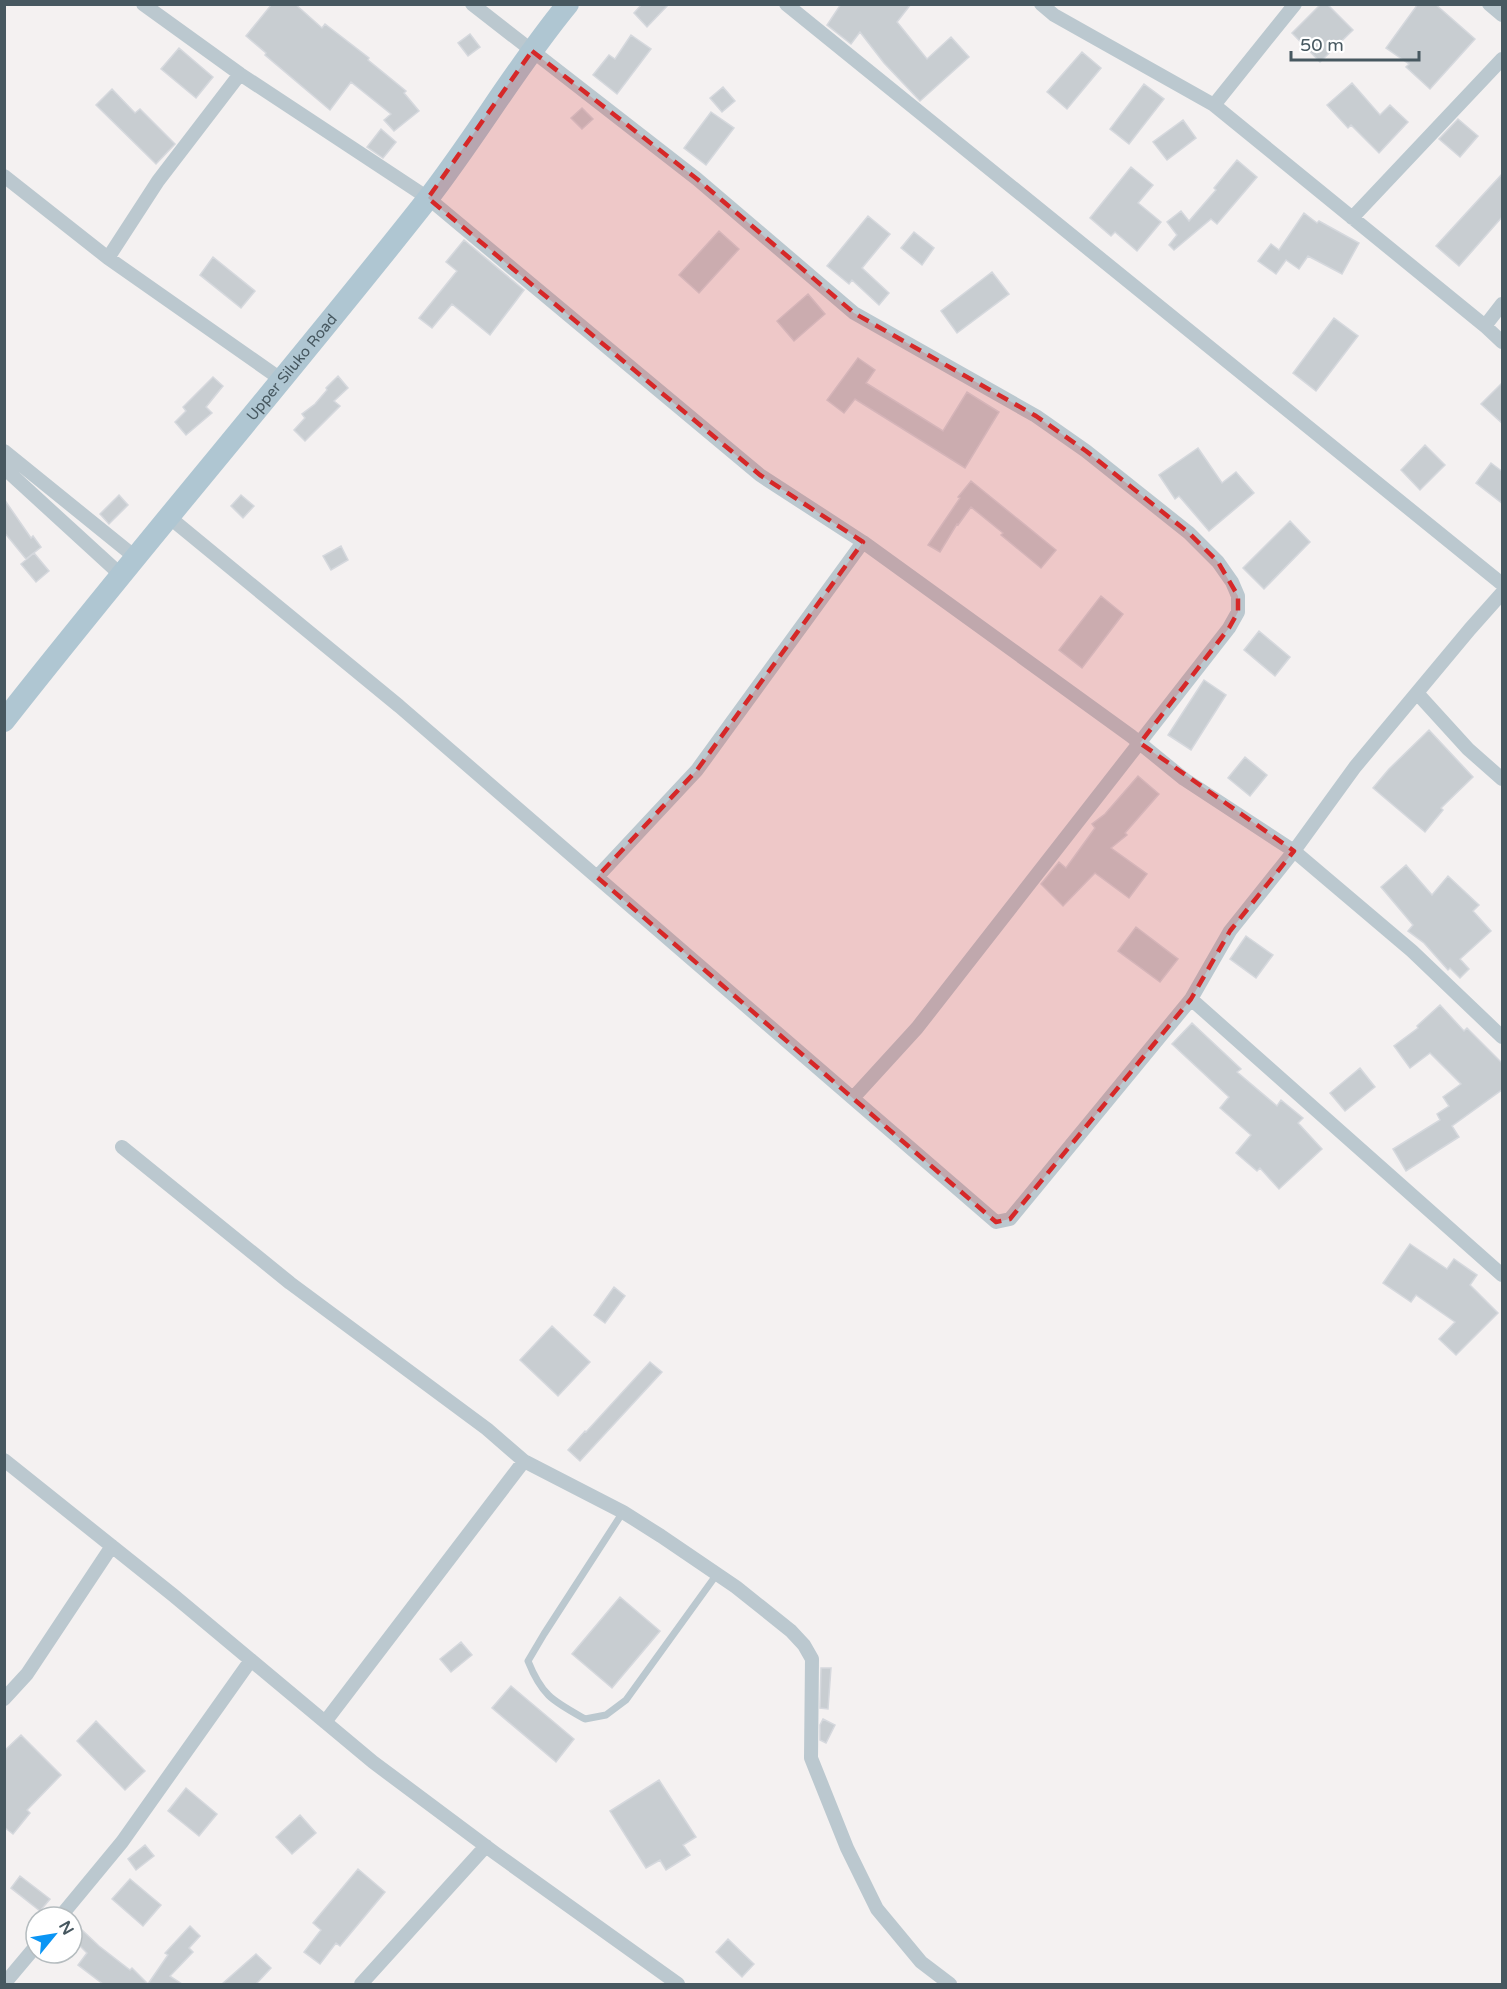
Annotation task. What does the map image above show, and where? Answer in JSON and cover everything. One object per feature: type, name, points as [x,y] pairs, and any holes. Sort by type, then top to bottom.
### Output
[{"type":"main road","name":"Upper Siluko Road","points":[[7,714],[282,380],[428,198],[568,4]]},
{"type":"street","points":[[143,4],[240,74],[428,198],[760,475],[863,542],[1140,743],[1185,779],[1294,851],[1412,951],[1503,1037]]},
{"type":"street","points":[[471,4],[697,179],[854,313],[1026,410],[1061,433],[1189,533],[1218,562],[1232,582],[1238,596],[1238,612],[1229,628],[917,1028],[853,1098]]},
{"type":"street","points":[[786,4],[1503,584]]},
{"type":"street","points":[[1041,4],[1054,15],[1214,105],[1503,342]]},
{"type":"street","points":[[1214,105],[1295,4]]},
{"type":"street","points":[[1489,4],[1503,15]]},
{"type":"street","points":[[1352,218],[1503,59]]},
{"type":"street","points":[[108,258],[158,181],[240,74]]},
{"type":"street","points":[[4,176],[108,258],[282,380]]},
{"type":"street","points":[[1485,326],[1503,304]]},
{"type":"street","points":[[4,451],[128,566]]},
{"type":"street","points":[[4,468],[128,566]]},
{"type":"street","points":[[169,517],[399,706],[996,1222],[1010,1219],[1191,999],[1230,931],[1294,851],[1355,767],[1470,628],[1503,593]]},
{"type":"street","points":[[597,877],[697,770],[863,542]]},
{"type":"street","points":[[1417,693],[1468,749],[1503,779]]},
{"type":"street","points":[[1191,999],[1503,1275]]},
{"type":"street","points":[[122,1147],[290,1283],[487,1429],[524,1461],[623,1512],[661,1536],[736,1587],[804,1645],[812,1659],[811,1758],[847,1848],[877,1909],[921,1962],[950,1984]]},
{"type":"street","points":[[4,1460],[112,1546],[373,1762],[678,1984]]},
{"type":"street","points":[[325,1722],[524,1461]]},
{"type":"street","points":[[4,1699],[27,1674],[112,1546]]},
{"type":"street","points":[[70,1905],[122,1842],[250,1660]]},
{"type":"street","points":[[361,1984],[486,1846]]},
{"type":"street","points":[[4,1984],[24,1960]]},
{"type":"lane","points":[[623,1512],[528,1661],[536,1682],[554,1702],[585,1719],[606,1715],[626,1700],[717,1574]]},
{"type":"highlighted area","points":[[532,51],[697,179],[854,313],[1036,416],[1086,451],[1189,533],[1218,562],[1238,596],[1238,612],[1229,628],[1140,743],[1294,851],[1230,931],[1191,999],[1010,1219],[996,1222],[597,877],[697,770],[863,542],[760,475],[428,198]]},
{"type":"building","points":[[272,4],[295,4],[322,28],[325,24],[369,58],[368,60],[406,91],[404,93],[419,111],[394,131],[384,120],[391,114],[351,82],[330,110],[246,36]]},
{"type":"building","points":[[642,4],[669,4],[647,27],[634,13]]},
{"type":"building","points":[[841,4],[911,4],[897,22],[927,59],[951,37],[969,57],[920,101],[884,63],[860,32],[851,44],[827,25]]},
{"type":"building","points":[[1321,4],[1327,4],[1353,30],[1320,62],[1292,33]]},
{"type":"building","points":[[1418,4],[1435,4],[1475,39],[1430,89],[1406,67],[1409,64],[1386,48]]},
{"type":"building","points":[[470,34],[480,47],[468,56],[458,43]]},
{"type":"building","points":[[631,35],[651,49],[617,94],[593,75],[609,55],[615,59]]},
{"type":"building","points":[[179,48],[213,77],[196,98],[161,69]]},
{"type":"building","points":[[1082,52],[1101,68],[1067,109],[1047,92]]},
{"type":"building","points":[[1352,83],[1380,115],[1390,105],[1408,122],[1379,153],[1351,125],[1348,128],[1327,105]]},
{"type":"building","points":[[1144,84],[1164,99],[1129,144],[1110,129]]},
{"type":"building","points":[[723,87],[735,101],[722,112],[710,98]]},
{"type":"building","points":[[112,89],[135,113],[140,109],[175,144],[156,164],[96,105]]},
{"type":"building","points":[[582,108],[593,119],[582,129],[571,118]]},
{"type":"building","points":[[711,112],[734,128],[706,165],[684,148]]},
{"type":"building","points":[[1458,119],[1478,136],[1460,157],[1439,139]]},
{"type":"building","points":[[1183,120],[1196,138],[1167,160],[1153,142]]},
{"type":"building","points":[[381,129],[396,142],[383,158],[367,147]]},
{"type":"building","points":[[1237,160],[1257,177],[1217,224],[1211,219],[1174,250],[1169,245],[1177,235],[1167,222],[1181,211],[1189,221],[1216,190],[1214,188]]},
{"type":"building","points":[[1131,167],[1153,185],[1138,203],[1161,222],[1137,251],[1115,232],[1111,236],[1090,218]]},
{"type":"building","points":[[1503,173],[1503,216],[1459,266],[1436,246]]},
{"type":"building","points":[[1304,213],[1317,223],[1319,221],[1359,243],[1342,274],[1308,256],[1299,269],[1286,260],[1276,274],[1258,261],[1271,244],[1279,250]]},
{"type":"building","points":[[868,216],[890,234],[862,268],[889,293],[879,305],[852,280],[849,284],[827,266]]},
{"type":"building","points":[[719,231],[739,249],[699,293],[679,275]]},
{"type":"building","points":[[914,232],[934,248],[922,265],[901,248]]},
{"type":"building","points":[[464,240],[524,290],[490,335],[452,304],[432,328],[419,318],[457,271],[446,262]]},
{"type":"building","points":[[213,257],[255,291],[241,308],[200,275]]},
{"type":"building","points":[[992,272],[1009,294],[957,333],[941,311]]},
{"type":"building","points":[[808,294],[825,314],[794,341],[777,321]]},
{"type":"building","points":[[1334,318],[1358,336],[1316,391],[1293,373]]},
{"type":"building","points":[[858,358],[875,370],[866,383],[943,431],[967,392],[999,412],[965,468],[855,399],[844,413],[827,400]]},
{"type":"building","points":[[338,376],[348,388],[334,401],[340,406],[305,441],[294,430],[305,418],[302,414],[315,404]]},
{"type":"building","points":[[213,377],[223,386],[206,407],[212,413],[186,435],[175,422],[186,411],[183,407]]},
{"type":"building","points":[[1503,382],[1503,424],[1481,404]]},
{"type":"building","points":[[1425,445],[1445,465],[1420,490],[1401,470]]},
{"type":"building","points":[[1198,448],[1222,483],[1236,472],[1254,493],[1209,531],[1179,496],[1175,499],[1159,475]]},
{"type":"building","points":[[1491,463],[1503,472],[1503,504],[1476,483]]},
{"type":"building","points":[[971,481],[1056,550],[1041,568],[971,507],[957,524],[940,552],[928,545],[960,498],[958,497]]},
{"type":"building","points":[[119,495],[128,505],[109,524],[100,514]]},
{"type":"building","points":[[241,495],[254,506],[243,518],[231,506]]},
{"type":"building","points":[[4,499],[31,538],[33,536],[41,547],[26,559],[4,532]]},
{"type":"building","points":[[1290,521],[1310,542],[1264,589],[1243,568]]},
{"type":"building","points":[[341,546],[348,560],[331,570],[323,556]]},
{"type":"building","points":[[34,553],[49,571],[36,582],[21,564]]},
{"type":"building","points":[[1101,596],[1123,614],[1082,668],[1059,650]]},
{"type":"building","points":[[1259,631],[1290,657],[1275,676],[1244,650]]},
{"type":"building","points":[[1204,680],[1226,695],[1191,750],[1168,735]]},
{"type":"building","points":[[1429,730],[1473,777],[1441,808],[1443,810],[1425,832],[1373,788]]},
{"type":"building","points":[[1245,757],[1267,775],[1250,796],[1228,778]]},
{"type":"building","points":[[1138,776],[1159,794],[1125,833],[1127,835],[1111,848],[1147,874],[1129,898],[1095,873],[1063,906],[1041,884],[1059,862],[1066,868],[1095,828],[1092,824],[1105,814]]},
{"type":"building","points":[[1406,865],[1432,895],[1448,876],[1479,905],[1473,911],[1491,931],[1460,959],[1469,969],[1460,978],[1450,968],[1448,970],[1424,943],[1408,931],[1413,925],[1381,887]]},
{"type":"building","points":[[1136,927],[1178,959],[1160,982],[1118,951]]},
{"type":"building","points":[[1246,936],[1273,955],[1256,978],[1230,959]]},
{"type":"building","points":[[1440,1005],[1464,1031],[1467,1028],[1503,1064],[1503,1089],[1452,1126],[1459,1137],[1406,1171],[1393,1149],[1440,1120],[1437,1114],[1449,1106],[1443,1097],[1461,1084],[1430,1053],[1410,1068],[1394,1046],[1418,1028],[1417,1026]]},
{"type":"building","points":[[1192,1023],[1241,1069],[1237,1072],[1277,1106],[1281,1100],[1303,1118],[1298,1123],[1322,1149],[1279,1189],[1260,1168],[1257,1171],[1236,1153],[1251,1135],[1220,1108],[1229,1097],[1172,1044]]},
{"type":"building","points":[[1360,1068],[1375,1087],[1345,1111],[1330,1093]]},
{"type":"building","points":[[1410,1244],[1447,1269],[1454,1259],[1477,1275],[1470,1285],[1498,1313],[1456,1355],[1439,1339],[1455,1322],[1416,1295],[1411,1302],[1383,1283]]},
{"type":"building","points":[[614,1287],[625,1296],[605,1323],[594,1315]]},
{"type":"building","points":[[552,1326],[590,1362],[558,1396],[520,1360]]},
{"type":"building","points":[[650,1362],[662,1372],[580,1461],[568,1450]]},
{"type":"building","points":[[620,1597],[660,1631],[612,1688],[572,1654]]},
{"type":"building","points":[[461,1642],[472,1655],[451,1672],[440,1659]]},
{"type":"building","points":[[821,1668],[831,1668],[828,1709],[820,1708]]},
{"type":"building","points":[[511,1686],[574,1739],[556,1762],[492,1708]]},
{"type":"building","points":[[823,1719],[835,1725],[826,1743],[820,1740],[820,1725]]},
{"type":"building","points":[[96,1721],[145,1771],[125,1790],[77,1741]]},
{"type":"building","points":[[21,1735],[61,1775],[27,1810],[30,1813],[13,1834],[4,1827],[4,1751]]},
{"type":"building","points":[[659,1780],[696,1837],[683,1845],[690,1855],[666,1870],[660,1860],[646,1868],[610,1811]]},
{"type":"building","points":[[186,1788],[217,1814],[199,1836],[168,1811]]},
{"type":"building","points":[[300,1815],[316,1833],[292,1854],[276,1837]]},
{"type":"building","points":[[145,1845],[154,1856],[136,1870],[128,1859]]},
{"type":"building","points":[[358,1869],[385,1892],[340,1946],[336,1943],[320,1964],[304,1952],[321,1930],[313,1923]]},
{"type":"building","points":[[20,1876],[50,1899],[45,1905],[32,1905],[11,1888]]},
{"type":"building","points":[[130,1879],[161,1905],[143,1926],[112,1899]]},
{"type":"building","points":[[190,1926],[200,1936],[189,1948],[193,1952],[170,1976],[182,1984],[148,1984],[168,1955],[165,1953]]},
{"type":"building","points":[[84,1932],[130,1970],[132,1968],[148,1984],[103,1984],[78,1965],[84,1965],[84,1957],[87,1953],[84,1950]]},
{"type":"building","points":[[728,1939],[754,1964],[742,1977],[716,1952]]},
{"type":"building","points":[[256,1954],[271,1968],[256,1984],[222,1984]]}]
